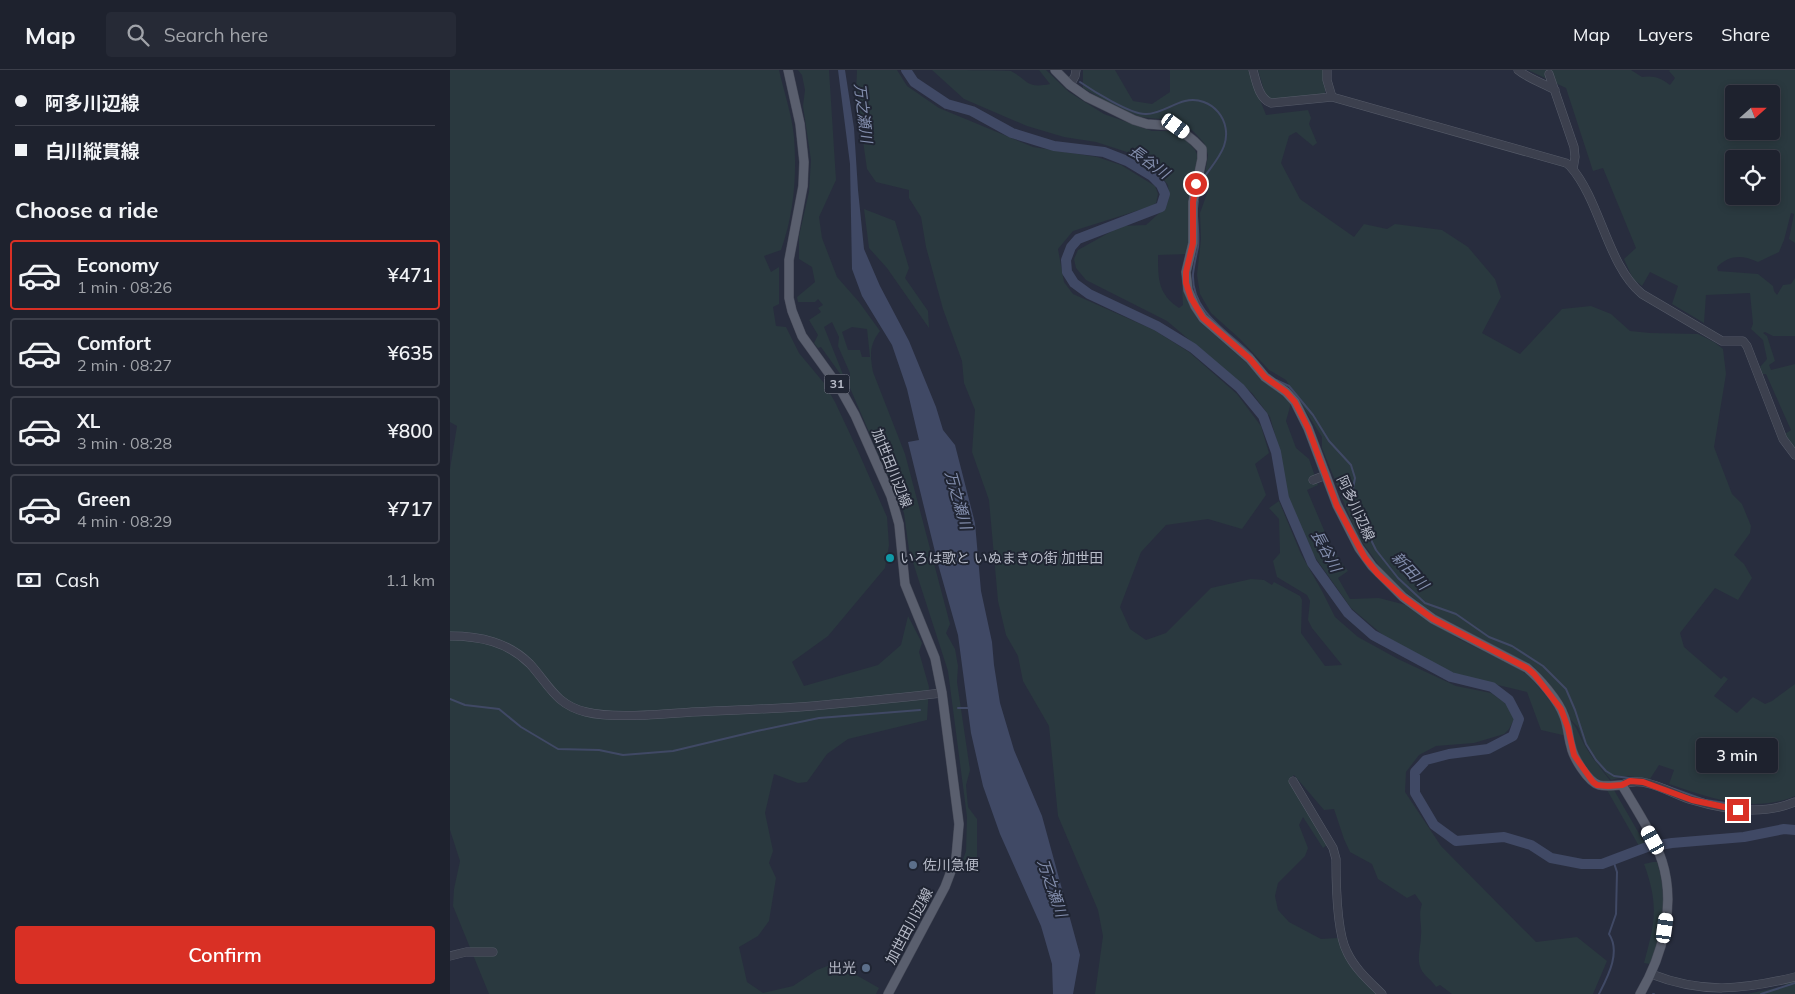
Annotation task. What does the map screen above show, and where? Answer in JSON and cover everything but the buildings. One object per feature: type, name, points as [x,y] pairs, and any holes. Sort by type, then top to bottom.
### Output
[{"type":"main road","name":"加世田川辺線","points":[[788,70],[800,124],[804,162],[803,186],[789,260],[788,286],[792,311],[802,336],[832,377],[855,415],[891,496],[899,524],[905,584],[931,644],[935,658],[942,694],[959,824],[956,858],[946,887],[888,994]]},
{"type":"main road","points":[[1055,70],[1069,83]]},
{"type":"main road","name":"阿多川辺線","points":[[1069,83],[1087,97],[1134,120],[1147,124],[1176,126],[1202,150],[1202,160],[1193,202],[1193,243],[1186,272],[1188,290],[1203,318],[1250,359],[1265,377],[1286,392],[1295,402],[1308,428],[1337,506],[1359,548],[1378,574],[1403,597],[1433,619],[1527,668],[1534,674],[1561,709],[1568,728],[1574,755],[1589,778],[1601,786],[1622,785]]},
{"type":"main road","points":[[1622,785],[1662,860],[1667,892],[1667,916],[1660,950],[1651,974],[1640,994]]},
{"type":"street","points":[[1069,83],[1075,76],[1076,70]]},
{"type":"street","points":[[1253,70],[1262,97],[1266,102],[1332,98],[1566,163],[1573,169],[1589,196],[1621,266],[1635,288],[1722,341],[1743,340],[1783,439],[1795,455]]},
{"type":"street","points":[[1327,70],[1327,80],[1332,98]]},
{"type":"street","points":[[1518,70],[1555,90]]},
{"type":"street","points":[[1549,74],[1574,147],[1573,169]]},
{"type":"street","points":[[1313,480],[1326,476]]},
{"type":"street","points":[[450,636],[468,636],[489,640],[514,651],[530,665],[559,700],[586,712],[599,714],[662,714],[812,706],[942,694]]},
{"type":"street","points":[[1292,781],[1333,848],[1336,859],[1340,931],[1345,950],[1357,969],[1382,994]]},
{"type":"street","points":[[1622,785],[1630,781],[1643,782],[1692,800],[1738,810],[1770,810],[1795,802]]},
{"type":"street","points":[[450,956],[466,952],[493,952]]},
{"type":"street","points":[[1651,974],[1660,979],[1683,986],[1712,992],[1737,991],[1795,976]]},
{"type":"shaded area","points":[[450,70],[779,70],[793,129],[795,166],[792,208],[781,250],[764,256],[771,272],[779,267],[779,304],[773,307],[776,326],[786,327],[799,353],[824,383],[835,402],[887,517],[889,545],[885,568],[828,636],[792,662],[804,686],[878,665],[901,645],[908,616],[922,643],[919,652],[929,687],[927,720],[848,739],[827,754],[807,782],[798,783],[774,774],[765,813],[773,851],[769,863],[776,878],[769,921],[758,936],[739,947],[747,982],[763,993],[793,986],[817,970],[835,963],[879,988],[876,994],[489,994],[453,906],[454,889],[460,861],[450,830],[450,469],[457,426],[450,422]]},
{"type":"shaded area","points":[[798,70],[829,70],[836,180],[819,217],[822,238],[837,277],[859,302],[880,331],[871,350],[873,372],[905,454],[950,624],[946,633],[955,649],[958,666],[957,682],[970,770],[966,785],[968,807],[977,819],[977,866],[961,865],[966,851],[967,817],[948,671],[909,550],[904,513],[850,388],[850,373],[838,346],[839,337],[832,322],[824,327],[846,382],[821,347],[818,348],[814,343],[818,335],[809,320],[821,312],[818,308],[823,305],[818,299],[815,302],[798,302],[797,297],[815,282],[812,267],[799,259],[799,236],[809,192],[811,160],[803,106],[805,90],[802,75]],"holes":[[[852,327],[867,329],[870,357],[862,357],[860,350],[848,350],[842,332]]]},
{"type":"shaded area","points":[[857,70],[897,70],[907,86],[939,108],[1033,147],[1097,157],[1121,165],[1155,186],[1158,194],[1156,203],[1152,206],[1073,231],[1058,249],[1064,282],[1073,294],[1154,330],[1189,352],[1237,394],[1261,426],[1269,453],[1255,464],[1266,495],[1242,529],[1208,519],[1166,525],[1141,552],[1120,607],[1130,629],[1146,640],[1166,633],[1211,588],[1251,579],[1264,580],[1272,585],[1274,582],[1300,596],[1302,600],[1301,633],[1325,666],[1342,665],[1312,628],[1308,620],[1310,601],[1307,595],[1277,577],[1273,561],[1280,553],[1279,519],[1269,508],[1279,501],[1301,554],[1335,617],[1358,637],[1398,659],[1456,686],[1491,693],[1504,702],[1511,710],[1515,718],[1504,734],[1474,743],[1436,746],[1419,755],[1406,772],[1405,792],[1441,846],[1536,942],[1577,937],[1607,961],[1593,994],[1452,994],[1440,985],[1436,987],[1422,971],[1420,965],[1420,912],[1422,904],[1415,894],[1407,898],[1378,879],[1372,864],[1350,852],[1334,809],[1324,810],[1294,775],[1289,779],[1293,788],[1327,845],[1323,848],[1303,817],[1299,825],[1308,848],[1305,856],[1278,883],[1275,896],[1278,910],[1289,922],[1321,939],[1338,938],[1350,962],[1379,994],[1095,994],[1103,936],[1098,910],[1058,816],[1049,726],[1023,681],[1018,656],[1006,635],[998,601],[989,500],[972,452],[975,410],[964,383],[962,361],[943,309],[926,247],[921,217],[909,198],[909,190],[876,182],[867,169],[856,92]]},
{"type":"shaded area","points":[[932,70],[1011,71],[1028,83],[1042,85],[1050,84],[1039,70],[1046,70],[1069,92],[1104,114],[1152,131],[1169,131],[1186,140],[1195,150],[1199,159],[1189,205],[1188,254],[1158,255],[1159,279],[1163,291],[1172,303],[1179,308],[1183,305],[1182,288],[1198,320],[1248,364],[1266,384],[1277,389],[1291,403],[1286,421],[1296,448],[1309,459],[1318,485],[1307,490],[1332,549],[1348,571],[1338,578],[1350,599],[1379,598],[1406,605],[1459,639],[1516,667],[1529,676],[1547,697],[1561,716],[1567,736],[1541,730],[1527,692],[1456,675],[1384,636],[1351,608],[1312,553],[1288,501],[1280,452],[1270,417],[1252,393],[1167,321],[1086,280],[1076,268],[1074,259],[1078,250],[1121,226],[1146,225],[1166,207],[1169,198],[1168,185],[1153,166],[1133,154],[1096,142],[1064,137],[1027,126],[964,99]]},
{"type":"shaded area","points":[[1083,70],[1115,70],[1133,101],[1152,104],[1170,92],[1170,70],[1248,70],[1266,115],[1308,110],[1311,118],[1309,124],[1317,143],[1313,146],[1296,132],[1289,136],[1281,163],[1300,199],[1354,237],[1364,224],[1387,229],[1395,224],[1442,230],[1468,247],[1495,279],[1501,297],[1482,333],[1520,354],[1562,309],[1591,306],[1611,314],[1630,331],[1698,334],[1723,349],[1726,374],[1714,447],[1732,494],[1742,504],[1751,526],[1750,533],[1734,555],[1744,564],[1752,578],[1738,600],[1715,588],[1680,633],[1684,647],[1721,679],[1724,676],[1728,679],[1714,696],[1737,713],[1753,697],[1765,704],[1795,684],[1795,796],[1763,804],[1747,804],[1716,799],[1669,784],[1674,770],[1659,765],[1650,779],[1627,776],[1611,780],[1596,762],[1583,741],[1578,727],[1570,719],[1556,694],[1534,667],[1470,637],[1442,621],[1404,591],[1383,571],[1357,535],[1322,448],[1322,437],[1286,380],[1269,370],[1240,339],[1211,313],[1200,294],[1197,275],[1201,239],[1200,213],[1209,188],[1204,179],[1208,155],[1204,143],[1180,121],[1140,117],[1109,103],[1083,88]]},
{"type":"shaded area","points":[[1258,70],[1325,70],[1325,94],[1274,100],[1266,97]]},
{"type":"shaded area","points":[[1528,70],[1631,70],[1642,77],[1650,76],[1657,78],[1670,85],[1675,78],[1670,70],[1795,70],[1795,243],[1789,239],[1794,214],[1791,213],[1779,252],[1758,262],[1742,257],[1732,258],[1717,267],[1718,271],[1758,274],[1773,286],[1777,295],[1783,285],[1791,284],[1795,278],[1795,336],[1773,336],[1765,332],[1763,333],[1767,336],[1775,361],[1769,365],[1771,370],[1795,364],[1795,449],[1785,434],[1791,430],[1766,374],[1762,374],[1760,367],[1767,359],[1763,340],[1751,329],[1753,324],[1750,293],[1706,295],[1704,323],[1672,304],[1678,286],[1650,272],[1642,286],[1633,279],[1624,259],[1636,248],[1603,168],[1593,171],[1566,88]]},
{"type":"shaded area","points":[[864,209],[895,221],[909,268],[905,278],[928,311],[929,328],[887,268],[869,248]]},
{"type":"shaded area","points":[[1570,720],[1590,754],[1612,783],[1601,781],[1586,769],[1577,750]]},
{"type":"shaded area","points":[[1607,790],[1614,790],[1645,844],[1639,846]]},
{"type":"shaded area","points":[[1657,862],[1663,900],[1661,926],[1650,964],[1644,963],[1654,914],[1652,891],[1644,864]]},
{"type":"shaded area","points":[[1795,981],[1795,994],[1747,994],[1785,986],[1785,984]]},
{"type":"water","name":"万之瀬川","points":[[838,70],[845,70],[854,128],[864,249],[880,286],[909,341],[936,407],[943,430],[955,445],[975,523],[981,591],[992,642],[1000,703],[1014,750],[1042,816],[1080,955],[1073,994],[1053,994],[1052,964],[1041,926],[1000,834],[983,786],[971,733],[958,635],[938,564],[908,442],[919,440],[907,389],[892,345],[862,296],[852,269],[850,164]]},
{"type":"waterway","name":"長谷川","points":[[906,70],[914,82],[947,104],[972,111],[1012,133],[1054,146],[1104,152],[1127,161],[1152,176],[1161,185],[1165,194],[1161,207],[1078,239],[1071,247],[1066,260],[1067,272],[1074,283],[1089,294],[1157,326],[1193,348],[1240,388],[1263,416],[1276,452],[1284,498],[1312,563],[1348,613],[1373,635],[1451,677],[1492,687],[1509,700],[1519,719],[1513,736],[1488,749],[1449,754],[1426,760],[1415,772],[1415,793],[1434,825],[1456,841],[1504,837],[1531,845],[1551,858],[1582,864],[1602,864],[1647,847],[1672,843],[1744,837],[1784,829],[1795,830]]},
{"type":"waterway","name":"新田川","points":[[1080,82],[1112,101],[1138,113],[1155,113],[1180,102],[1195,100],[1212,106],[1223,119],[1226,137],[1220,154],[1205,176]]},
{"type":"waterway","name":"新田川","points":[[1197,209],[1198,201]]},
{"type":"waterway","name":"新田川","points":[[1197,216],[1198,243],[1193,274],[1194,288],[1198,300],[1213,320],[1252,355]]},
{"type":"waterway","name":"新田川","points":[[1276,380],[1289,386],[1313,415],[1329,441],[1351,465],[1355,478],[1351,499],[1376,550],[1398,578],[1425,603],[1456,614],[1489,637],[1512,646],[1543,666],[1566,689],[1586,744],[1596,760],[1606,771],[1614,776],[1636,779]]},
{"type":"waterway","points":[[450,699],[465,705],[499,709],[521,727],[558,749],[599,750],[623,755],[673,751],[819,718],[920,710]]},
{"type":"waterway","points":[[958,708],[968,708]]},
{"type":"waterway","name":"新田川","points":[[1655,782],[1705,800],[1747,806]]},
{"type":"waterway","points":[[1599,994],[1612,964],[1614,948],[1609,934],[1616,914],[1617,872],[1613,860]]},
{"type":"waterway","points":[[1761,994],[1795,983]]},
{"type":"place","name":"いろは歌と いぬまきの街 加世田","points":[[890,558]]},
{"type":"place","name":"佐川急便","points":[[913,865]]},
{"type":"place","name":"出光","points":[[866,968]]},
{"type":"route","points":[[1196,184],[1192,217],[1193,243],[1186,272],[1186,283],[1191,298],[1203,318],[1250,359],[1265,377],[1286,392],[1295,402],[1308,428],[1337,506],[1365,558],[1378,574],[1403,597],[1433,619],[1464,637],[1527,668],[1534,674],[1561,709],[1568,728],[1574,755],[1589,778],[1597,785],[1622,785],[1630,781],[1643,782],[1692,800],[1738,810]]}]
